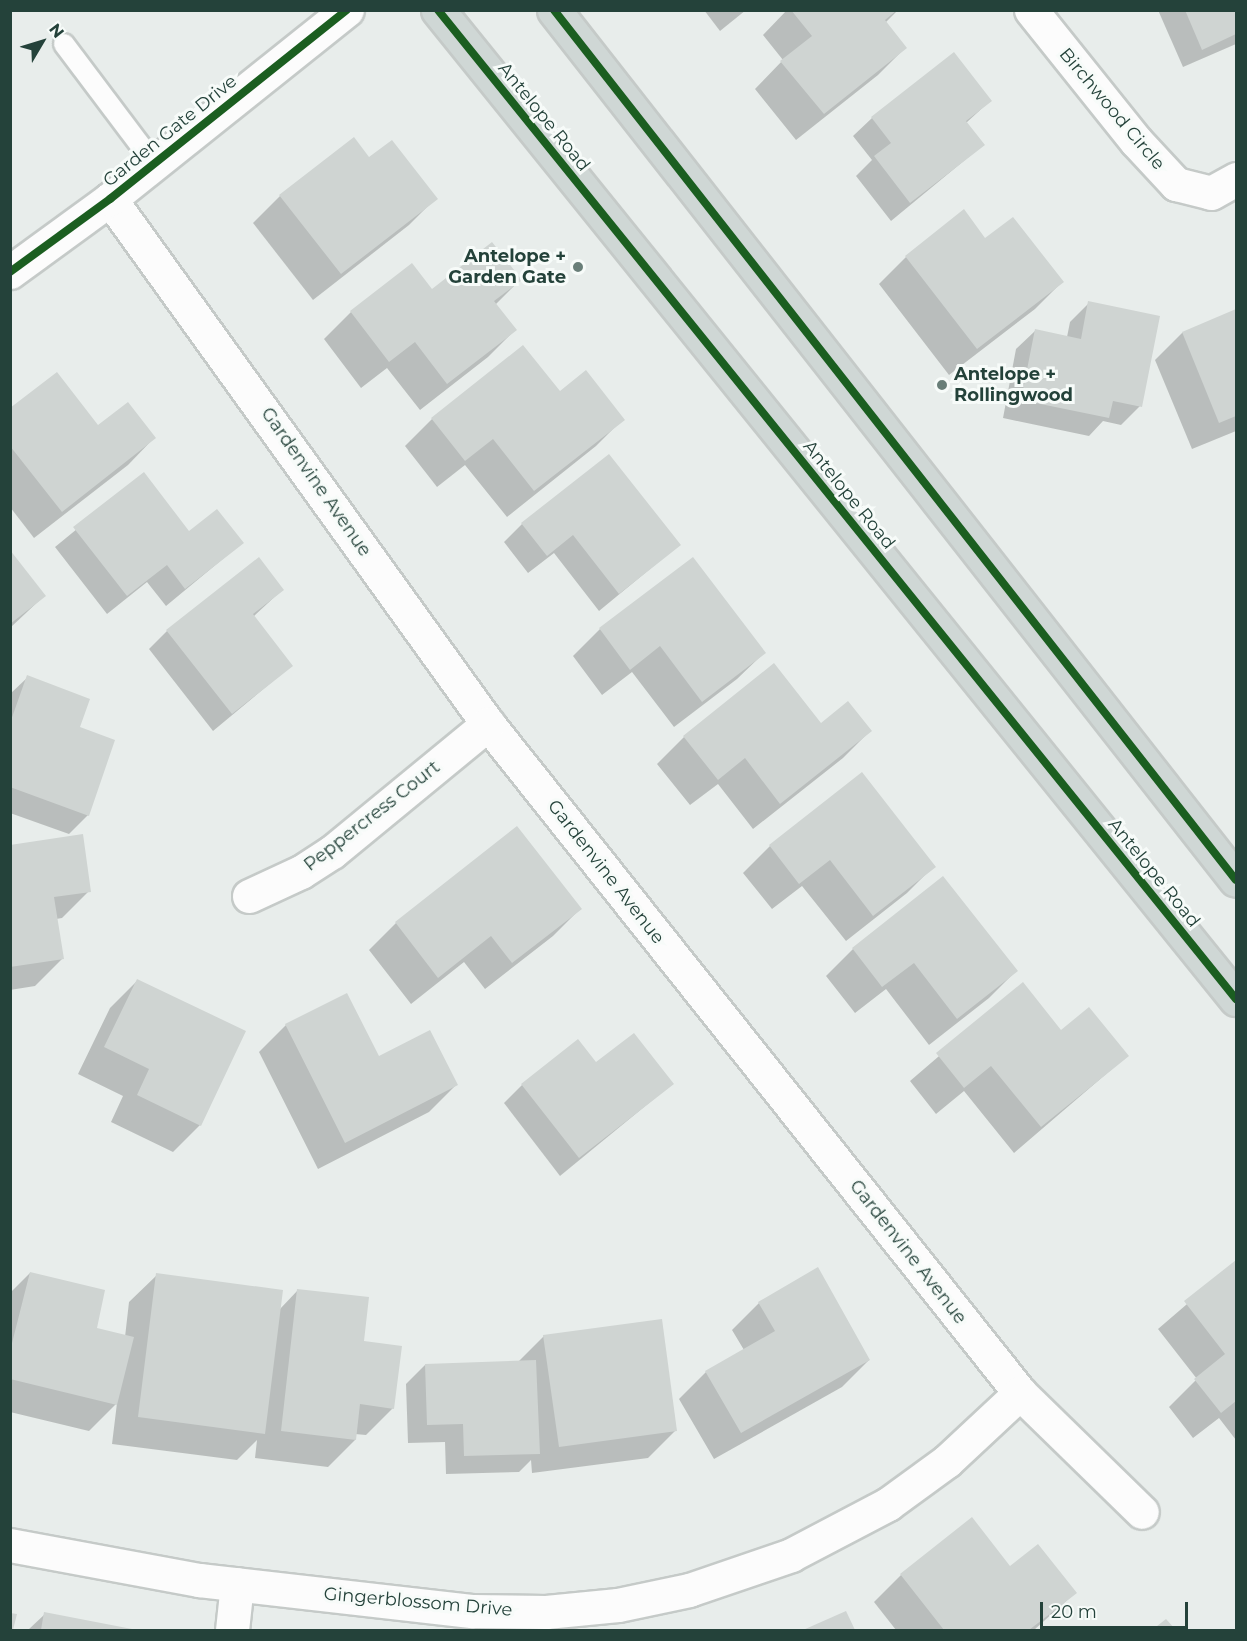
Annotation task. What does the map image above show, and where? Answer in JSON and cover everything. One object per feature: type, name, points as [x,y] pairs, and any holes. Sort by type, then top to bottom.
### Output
[{"type":"main road","name":"Antelope Road","points":[[438,10],[1236,999]]},
{"type":"main road","points":[[554,10],[1236,880]]},
{"type":"street","name":"Garden Gate Drive","points":[[10,272],[110,199],[153,162],[346,10]]},
{"type":"street","name":"Birchwood Circle","points":[[1031,10],[1176,184],[1211,193],[1236,179]]},
{"type":"street","name":"Gardenvine Avenue","points":[[110,199],[488,724],[1020,1393],[1142,1512]]},
{"type":"street","name":"Peppercress Court","points":[[249,896],[332,852],[488,724]]},
{"type":"street","name":"Gingerblossom Drive","points":[[10,1545],[56,1556],[237,1584],[473,1611],[546,1612],[618,1605],[689,1590],[791,1555],[888,1504],[946,1461],[1020,1393]]},
{"type":"street","points":[[232,1630],[237,1584]]},
{"type":"lane","points":[[64,44],[153,162]]},
{"type":"building","points":[[791,10],[897,10],[885,20],[907,48],[824,114],[780,61],[812,36]]},
{"type":"building","points":[[1185,10],[1236,10],[1236,34],[1202,50]]},
{"type":"building","points":[[954,52],[992,101],[966,121],[985,145],[910,203],[874,156],[891,143],[871,117]]},
{"type":"building","points":[[354,137],[369,157],[392,140],[438,199],[341,274],[279,195]]},
{"type":"building","points":[[964,209],[985,238],[1013,217],[1064,282],[977,349],[905,256]]},
{"type":"building","points":[[492,242],[522,280],[494,301],[517,330],[447,384],[415,342],[389,362],[350,311],[412,263],[432,289]]},
{"type":"building","points":[[1088,301],[1160,316],[1142,407],[1113,401],[1109,418],[1021,400],[1035,329],[1081,339]]},
{"type":"building","points":[[1236,309],[1236,416],[1219,423],[1182,332]]},
{"type":"building","points":[[523,345],[560,391],[586,370],[625,420],[534,491],[493,439],[465,461],[431,418]]},
{"type":"building","points":[[57,372],[98,425],[128,402],[156,438],[62,512],[10,446],[10,408]]},
{"type":"building","points":[[609,454],[681,545],[619,594],[573,535],[547,556],[521,523]]},
{"type":"building","points":[[144,472],[189,531],[217,509],[244,543],[185,589],[167,565],[127,596],[73,527]]},
{"type":"building","points":[[10,550],[46,596],[10,624]]},
{"type":"building","points":[[259,557],[284,590],[253,614],[293,666],[232,714],[166,630]]},
{"type":"building","points":[[693,557],[766,653],[702,702],[660,646],[630,670],[599,628]]},
{"type":"building","points":[[774,663],[821,723],[848,701],[872,731],[780,804],[745,758],[718,780],[683,736]]},
{"type":"building","points":[[27,675],[90,699],[80,727],[115,740],[89,816],[10,787],[10,723]]},
{"type":"building","points":[[862,772],[936,867],[873,916],[830,860],[799,884],[769,845]]},
{"type":"building","points":[[517,826],[582,909],[512,963],[491,936],[438,978],[395,922]]},
{"type":"building","points":[[83,834],[91,892],[54,897],[64,959],[10,967],[10,845]]},
{"type":"building","points":[[943,876],[1018,971],[957,1019],[914,963],[882,987],[852,948]]},
{"type":"building","points":[[137,979],[246,1031],[201,1126],[137,1095],[149,1069],[104,1047]]},
{"type":"building","points":[[1023,982],[1061,1030],[1089,1007],[1129,1056],[1041,1127],[991,1066],[964,1088],[936,1053]]},
{"type":"building","points":[[347,993],[379,1056],[430,1030],[458,1085],[345,1143],[285,1024]]},
{"type":"building","points":[[634,1033],[674,1084],[579,1158],[521,1084],[578,1039],[596,1062]]},
{"type":"building","points":[[1236,1260],[1236,1401],[1221,1413],[1194,1379],[1225,1354],[1184,1301]]},
{"type":"building","points":[[818,1267],[870,1360],[741,1433],[705,1371],[775,1331],[758,1302]]},
{"type":"building","points":[[30,1272],[105,1290],[97,1328],[134,1337],[117,1405],[10,1379],[10,1351]]},
{"type":"building","points":[[156,1273],[283,1290],[265,1434],[138,1417]]},
{"type":"building","points":[[297,1289],[369,1297],[364,1341],[402,1346],[394,1409],[360,1404],[356,1440],[281,1431]]},
{"type":"building","points":[[662,1319],[677,1431],[559,1447],[543,1335]]},
{"type":"building","points":[[536,1360],[540,1454],[464,1456],[463,1424],[427,1425],[425,1364]]},
{"type":"building","points":[[972,1517],[1010,1566],[1038,1544],[1077,1593],[1029,1630],[944,1630],[900,1574]]},
{"type":"building","points":[[846,1611],[855,1630],[803,1630]]},
{"type":"building","points":[[44,1612],[132,1629],[132,1630],[41,1630]]},
{"type":"building","points":[[10,1613],[17,1614],[13,1630],[10,1630]]},
{"type":"building","points":[[1166,1619],[1176,1630],[1152,1630]]},
{"type":"cycle path","points":[[10,272],[110,199],[347,10]]},
{"type":"cycle path","points":[[438,10],[1236,999]]},
{"type":"cycle path","points":[[554,10],[1236,880]]},
{"type":"place","name":"Antelope + Garden Gate","points":[[578,267]]},
{"type":"place","name":"Antelope + Rollingwood","points":[[942,385]]}]
